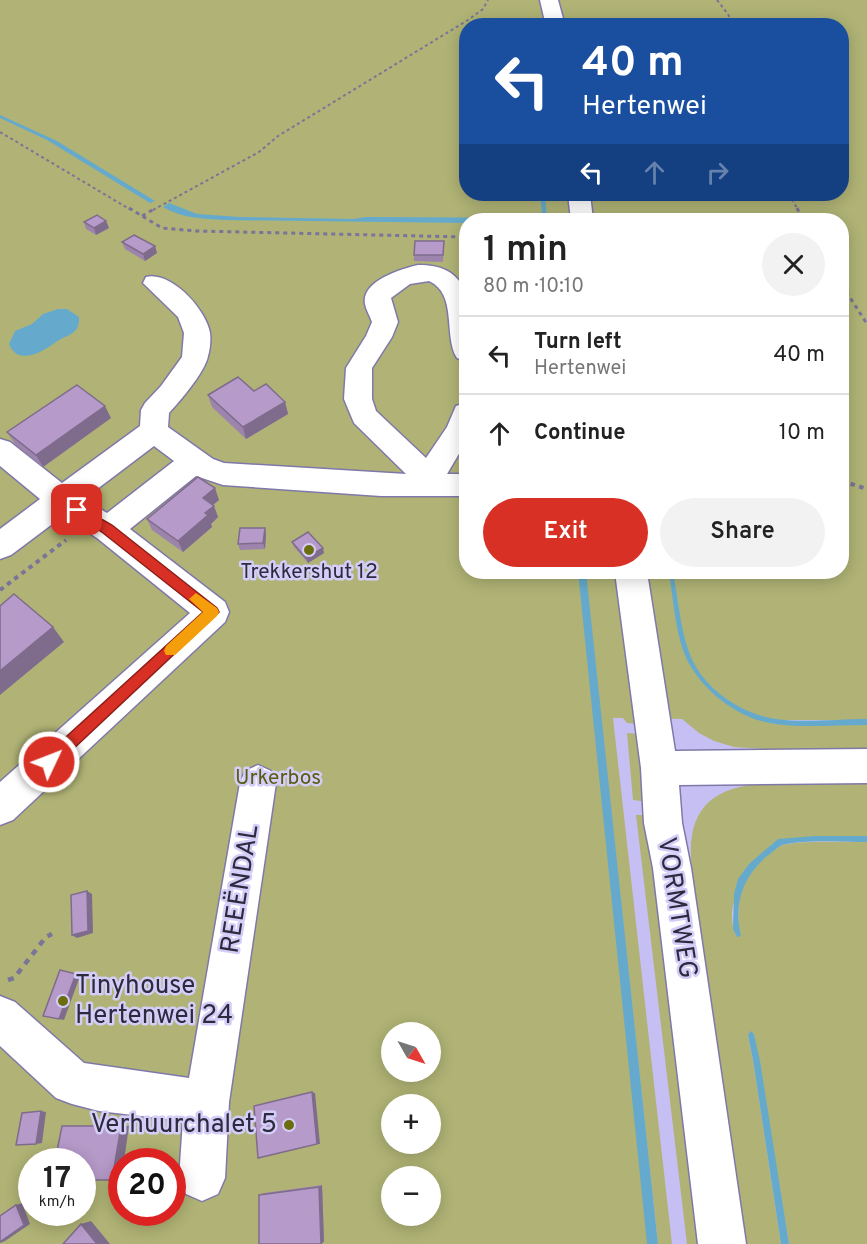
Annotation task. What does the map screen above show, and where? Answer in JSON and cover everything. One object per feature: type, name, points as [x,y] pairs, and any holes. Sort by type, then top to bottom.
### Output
[{"type":"street","points":[[549,0],[554,18]]},
{"type":"street","points":[[429,481],[364,416],[358,399],[359,368],[379,338],[385,322],[378,304],[378,296],[391,283],[409,274],[433,272],[445,279],[456,291],[459,309]]},
{"type":"street","points":[[154,431],[155,410],[171,393],[195,358],[196,333],[189,313],[168,292],[155,283]]},
{"type":"street","points":[[429,481],[459,430]]},
{"type":"street","points":[[154,431],[195,461],[212,471],[223,474],[381,485],[429,481],[459,484]]},
{"type":"street","points":[[0,546],[154,431]]},
{"type":"street","points":[[0,450],[62,500],[100,524],[213,612],[0,807]]},
{"type":"street","points":[[100,524],[195,461]]},
{"type":"street","name":"VORMTWEG","points":[[632,579],[659,768],[663,823],[673,879],[722,1244]]},
{"type":"street","points":[[659,768],[867,766]]},
{"type":"street","name":"REEËNDAL","points":[[202,1178],[207,1102],[258,783]]},
{"type":"street","points":[[1,1000],[72,1082],[99,1089],[207,1102]]},
{"type":"path","points":[[471,18],[483,9],[488,0]]},
{"type":"path","points":[[717,0],[730,18]]},
{"type":"path","points":[[142,216],[259,152],[278,136],[459,25]]},
{"type":"path","points":[[0,132],[162,228],[195,231],[459,237]]},
{"type":"path","points":[[849,296],[867,324]]},
{"type":"path","points":[[849,483],[867,489]]},
{"type":"path","points":[[0,590],[100,524]]},
{"type":"path","points":[[1,1000],[14,978],[46,937],[52,934]]},
{"type":"green space","name":"Urkerbos","points":[[0,0],[867,0],[867,720],[762,720],[774,724],[867,725],[867,753],[765,753],[764,749],[734,747],[714,741],[699,733],[682,719],[639,718],[639,724],[627,723],[623,718],[613,718],[672,1244],[658,1244],[601,718],[655,1244],[0,1244]]},
{"type":"green space","points":[[627,733],[640,734],[649,802],[633,800]]},
{"type":"green space","points":[[867,779],[867,836],[834,836],[773,843],[752,870],[770,852],[787,844],[867,842],[867,1244],[789,1244],[754,1034],[748,1036],[781,1244],[739,1244],[686,877],[693,876],[692,836],[696,820],[704,807],[715,797],[730,790],[748,785],[770,784],[770,782]],"holes":[[[749,873],[744,882],[739,902],[737,937],[732,911],[735,898],[741,886]]]},
{"type":"green space","points":[[636,815],[651,815],[706,1244],[687,1244]]},
{"type":"water","points":[[0,115],[57,141],[155,201],[150,203],[47,140],[0,118]]},
{"type":"water","points":[[541,201],[546,201],[546,213],[542,212]]},
{"type":"water","points":[[169,203],[197,214],[240,217],[353,219],[366,217],[459,218],[459,223],[224,220],[185,216],[163,207]]},
{"type":"water","points":[[58,309],[67,309],[79,317],[75,331],[38,353],[25,356],[13,351],[9,344],[15,331],[32,324],[43,314]]},
{"type":"water","points":[[579,579],[587,579],[658,1244],[647,1244]]},
{"type":"water","points":[[670,579],[674,579],[681,623],[689,652],[703,677],[724,697],[749,711],[776,719],[809,721],[867,719],[867,725],[775,724],[747,716],[733,709],[709,690],[690,666],[676,623]]},
{"type":"water","points":[[867,836],[867,842],[802,842],[778,847],[759,864],[746,882],[739,902],[741,936],[737,937],[733,929],[734,894],[738,879],[749,864],[778,839]]},
{"type":"water","points":[[751,1031],[754,1034],[760,1061],[789,1244],[781,1244],[748,1035]]},
{"type":"building","points":[[97,215],[106,221],[94,228],[84,222]]},
{"type":"building","points":[[134,235],[155,246],[143,254],[122,242]]},
{"type":"building","points":[[415,241],[444,241],[443,255],[414,255]]},
{"type":"building","points":[[238,377],[254,391],[266,384],[285,402],[243,427],[208,395]]},
{"type":"building","points":[[77,385],[105,406],[36,455],[7,432]]},
{"type":"building","points":[[198,477],[215,488],[203,498],[214,506],[205,513],[208,515],[178,541],[147,519]]},
{"type":"building","points":[[240,528],[265,528],[263,543],[238,544]]},
{"type":"building","name":"Trekkershut 12","points":[[308,532],[323,548],[306,558],[292,542]]},
{"type":"building","points":[[14,594],[53,627],[0,671],[0,606]]},
{"type":"building","points":[[87,891],[88,931],[72,935],[71,895]]},
{"type":"building","name":"Tinyhouse Hertenwei 24","points":[[60,970],[76,974],[59,1019],[43,1016]]},
{"type":"building","name":"Verhuurchalet 5","points":[[312,1092],[317,1144],[258,1158],[254,1106]]},
{"type":"building","points":[[41,1111],[36,1144],[16,1145],[22,1113]]},
{"type":"building","points":[[62,1126],[121,1126],[117,1148],[108,1148],[108,1180],[96,1180],[96,1148],[58,1148]]},
{"type":"building","points":[[319,1187],[321,1244],[259,1244],[259,1195]]},
{"type":"building","points":[[16,1205],[18,1226],[23,1226],[0,1242],[0,1216]]},
{"type":"building","points":[[79,1226],[83,1226],[97,1244],[63,1244]]},
{"type":"slow traffic","points":[[171,651],[213,612],[196,599]]},
{"type":"place","name":"Trekkershut 12","points":[[309,550]]},
{"type":"place","name":"Tinyhouse Hertenwei 24","points":[[63,1001]]},
{"type":"place","name":"Verhuurchalet 5","points":[[289,1125]]},
{"type":"route","points":[[49,762],[213,612],[108,529],[77,510]]}]
